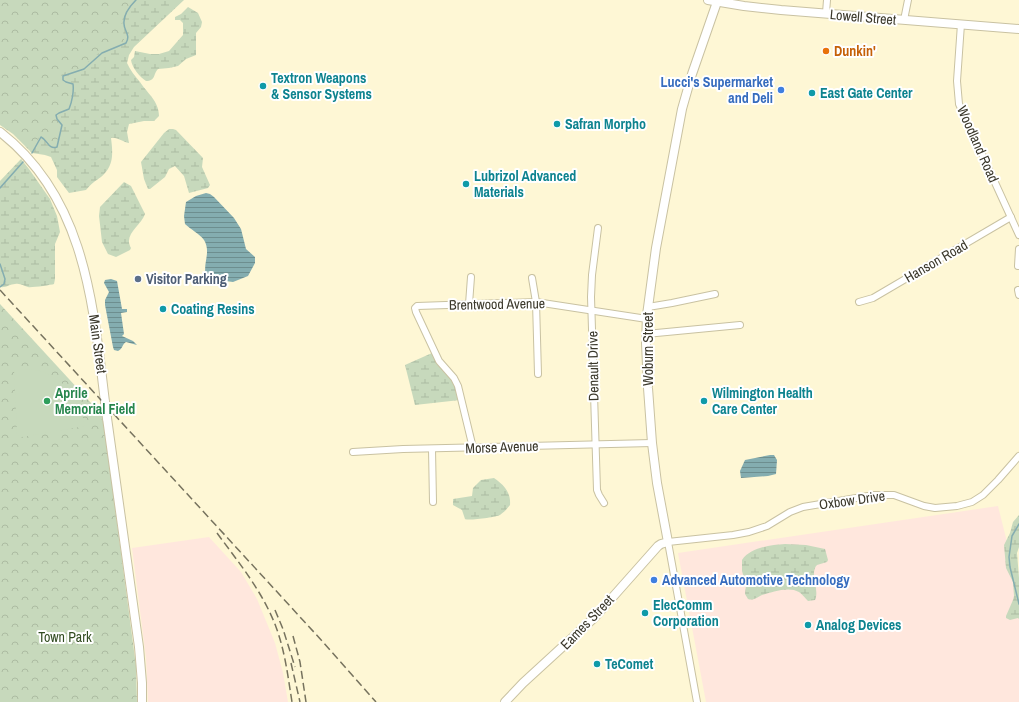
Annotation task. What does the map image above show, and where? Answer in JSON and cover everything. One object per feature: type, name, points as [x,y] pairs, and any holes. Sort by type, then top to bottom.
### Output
[{"type":"main road","name":"Lowell Street","points":[[708,0],[744,6],[826,14],[1019,29]]},
{"type":"main road","name":"Woburn Street","points":[[668,542],[657,482],[652,443],[646,334],[648,306],[656,248],[682,109],[692,74],[717,1]]},
{"type":"main road","name":"Main Street","points":[[0,132],[17,147],[37,169],[54,193],[69,222],[90,291],[139,647],[142,702]]},
{"type":"main road","name":"Eames Street","points":[[505,702],[523,683],[595,617],[658,546],[668,542]]},
{"type":"street","points":[[826,14],[827,0]]},
{"type":"street","points":[[904,20],[908,0]]},
{"type":"street","name":"Woodland Road","points":[[961,24],[957,81],[960,104],[968,125],[1012,217],[1019,235]]},
{"type":"street","name":"Hanson Road","points":[[859,302],[873,298],[1012,217]]},
{"type":"street","name":"Denault Drive","points":[[598,228],[591,282],[591,310],[597,491],[604,503]]},
{"type":"street","points":[[1018,266],[1019,249]]},
{"type":"street","points":[[469,304],[471,277]]},
{"type":"street","points":[[532,278],[536,302],[538,374]]},
{"type":"street","points":[[648,306],[672,303],[715,294]]},
{"type":"street","name":"Brentwood Avenue","points":[[473,448],[458,386],[454,378],[439,361],[416,312],[415,308],[417,306],[536,302],[647,318]]},
{"type":"street","points":[[646,334],[740,325]]},
{"type":"street","name":"Morse Avenue","points":[[353,452],[652,443]]},
{"type":"street","points":[[432,449],[433,502]]},
{"type":"street","name":"Oxbow Drive","points":[[668,542],[749,532],[767,526],[790,512],[803,507],[878,494],[898,495],[929,507],[940,508],[957,506],[972,502],[983,495],[1019,456]]},
{"type":"street","name":"Woburn Street","points":[[668,542],[697,702]]},
{"type":"shaded area","points":[[998,506],[1019,590],[1019,702],[706,702],[678,553]]},
{"type":"shaded area","points":[[209,537],[241,572],[257,599],[275,643],[283,673],[288,702],[148,702],[146,658],[132,548]]},
{"type":"green space","points":[[0,0],[133,0],[122,20],[124,41],[100,52],[79,69],[65,72],[61,75],[61,80],[64,83],[71,85],[69,107],[57,112],[55,115],[61,126],[61,131],[54,145],[50,142],[47,135],[41,134],[31,152],[13,134],[0,125]]},
{"type":"green space","points":[[29,0],[184,0],[134,47],[129,55],[127,63],[155,102],[159,116],[154,121],[129,124],[127,132],[129,143],[116,138],[111,138],[112,159],[108,169],[86,190],[69,193],[57,177],[57,170],[51,157],[32,153],[30,151],[33,144]]},
{"type":"green space","points":[[188,7],[198,13],[202,22],[201,27],[196,33],[196,55],[186,59],[178,66],[158,69],[153,79],[146,81],[133,66],[131,60],[134,57],[135,51],[159,54],[169,51],[183,35],[183,23],[180,20],[175,20],[175,17],[181,14]]},
{"type":"green space","points":[[169,129],[176,130],[203,158],[202,167],[210,185],[208,188],[189,193],[184,176],[175,166],[169,169],[165,177],[148,189],[144,179],[141,162],[164,133]]},
{"type":"green space","points":[[21,159],[50,199],[57,216],[60,232],[55,244],[55,279],[54,284],[45,286],[26,287],[20,284],[13,284],[0,287],[0,181]]},
{"type":"green space","points":[[124,182],[131,186],[145,214],[129,238],[130,250],[116,257],[108,254],[102,242],[99,216],[100,207]]},
{"type":"green space","name":"Town Park","points":[[0,304],[103,416],[136,666],[137,702],[0,702]]},
{"type":"green space","points":[[432,353],[453,380],[460,400],[415,405],[405,365]]},
{"type":"green space","name":"Aprile Memorial Field","points":[[14,369],[42,371],[67,387],[72,392],[79,404],[85,426],[22,437],[17,434]]},
{"type":"green space","points":[[494,478],[506,489],[510,500],[510,505],[498,516],[465,519],[462,510],[453,505],[453,499],[472,496],[473,488],[481,480]]},
{"type":"green space","points":[[1019,515],[1019,547],[1017,553],[1019,578],[1019,619],[1010,620],[1006,618],[1006,616],[1014,596],[1013,582],[1006,568],[1004,545],[1010,533],[1013,522]]},
{"type":"green space","points":[[785,544],[806,545],[825,549],[828,560],[827,562],[817,565],[814,572],[816,591],[815,600],[808,601],[803,595],[795,590],[775,591],[754,599],[748,599],[745,594],[746,585],[742,571],[742,560],[756,549]]},
{"type":"water","points":[[206,193],[214,197],[234,218],[241,229],[246,249],[255,257],[255,263],[248,276],[233,282],[210,279],[207,277],[205,273],[207,255],[206,245],[204,240],[197,233],[185,224],[184,216],[186,202],[196,196]]},
{"type":"water","points":[[111,279],[117,281],[122,309],[127,309],[127,312],[121,313],[124,334],[122,336],[133,341],[137,345],[126,342],[118,351],[114,350],[113,347],[105,305],[105,300],[109,292],[104,283],[105,280]]},
{"type":"water","points":[[774,455],[777,460],[776,474],[741,478],[740,471],[745,460]]},
{"type":"waterway","points":[[32,153],[41,137],[50,146],[54,148],[57,147],[62,125],[57,119],[56,115],[69,109],[73,93],[73,84],[63,80],[63,76],[84,69],[102,53],[126,43],[128,38],[124,21],[129,8],[136,0]]},
{"type":"waterway","points":[[0,188],[23,162]]},
{"type":"waterway","points":[[0,264],[5,279],[4,284],[0,287]]},
{"type":"waterway","points":[[1019,524],[1012,536],[1009,557],[1019,604]]},
{"type":"railway","points":[[0,290],[323,642],[376,702]]},
{"type":"railway","points":[[217,533],[250,578],[271,614],[282,645],[292,702]]},
{"type":"railway","points":[[275,610],[283,629],[295,667]]},
{"type":"railway","points":[[293,636],[300,662],[306,702]]},
{"type":"railway","points":[[291,663],[300,702]]},
{"type":"place","name":"Dunkin'","points":[[826,51]]},
{"type":"place","name":"Textron Weapons & Sensor Systems","points":[[263,86]]},
{"type":"place","name":"Lucci's Supermarket and Deli","points":[[781,90]]},
{"type":"place","name":"East Gate Center","points":[[812,93]]},
{"type":"place","name":"Safran Morpho","points":[[557,124]]},
{"type":"place","name":"Lubrizol Advanced Materials","points":[[466,184]]},
{"type":"place","name":"Visitor Parking","points":[[138,279]]},
{"type":"place","name":"Coating Resins","points":[[163,309]]},
{"type":"place","name":"Aprile Memorial Field","points":[[47,401]]},
{"type":"place","name":"Wilmington Health Care Center","points":[[704,401]]},
{"type":"place","name":"Advanced Automotive Technology","points":[[654,580]]},
{"type":"place","name":"ElecComm Corporation","points":[[645,613]]},
{"type":"place","name":"Analog Devices","points":[[808,625]]},
{"type":"place","name":"TeComet","points":[[597,664]]}]
